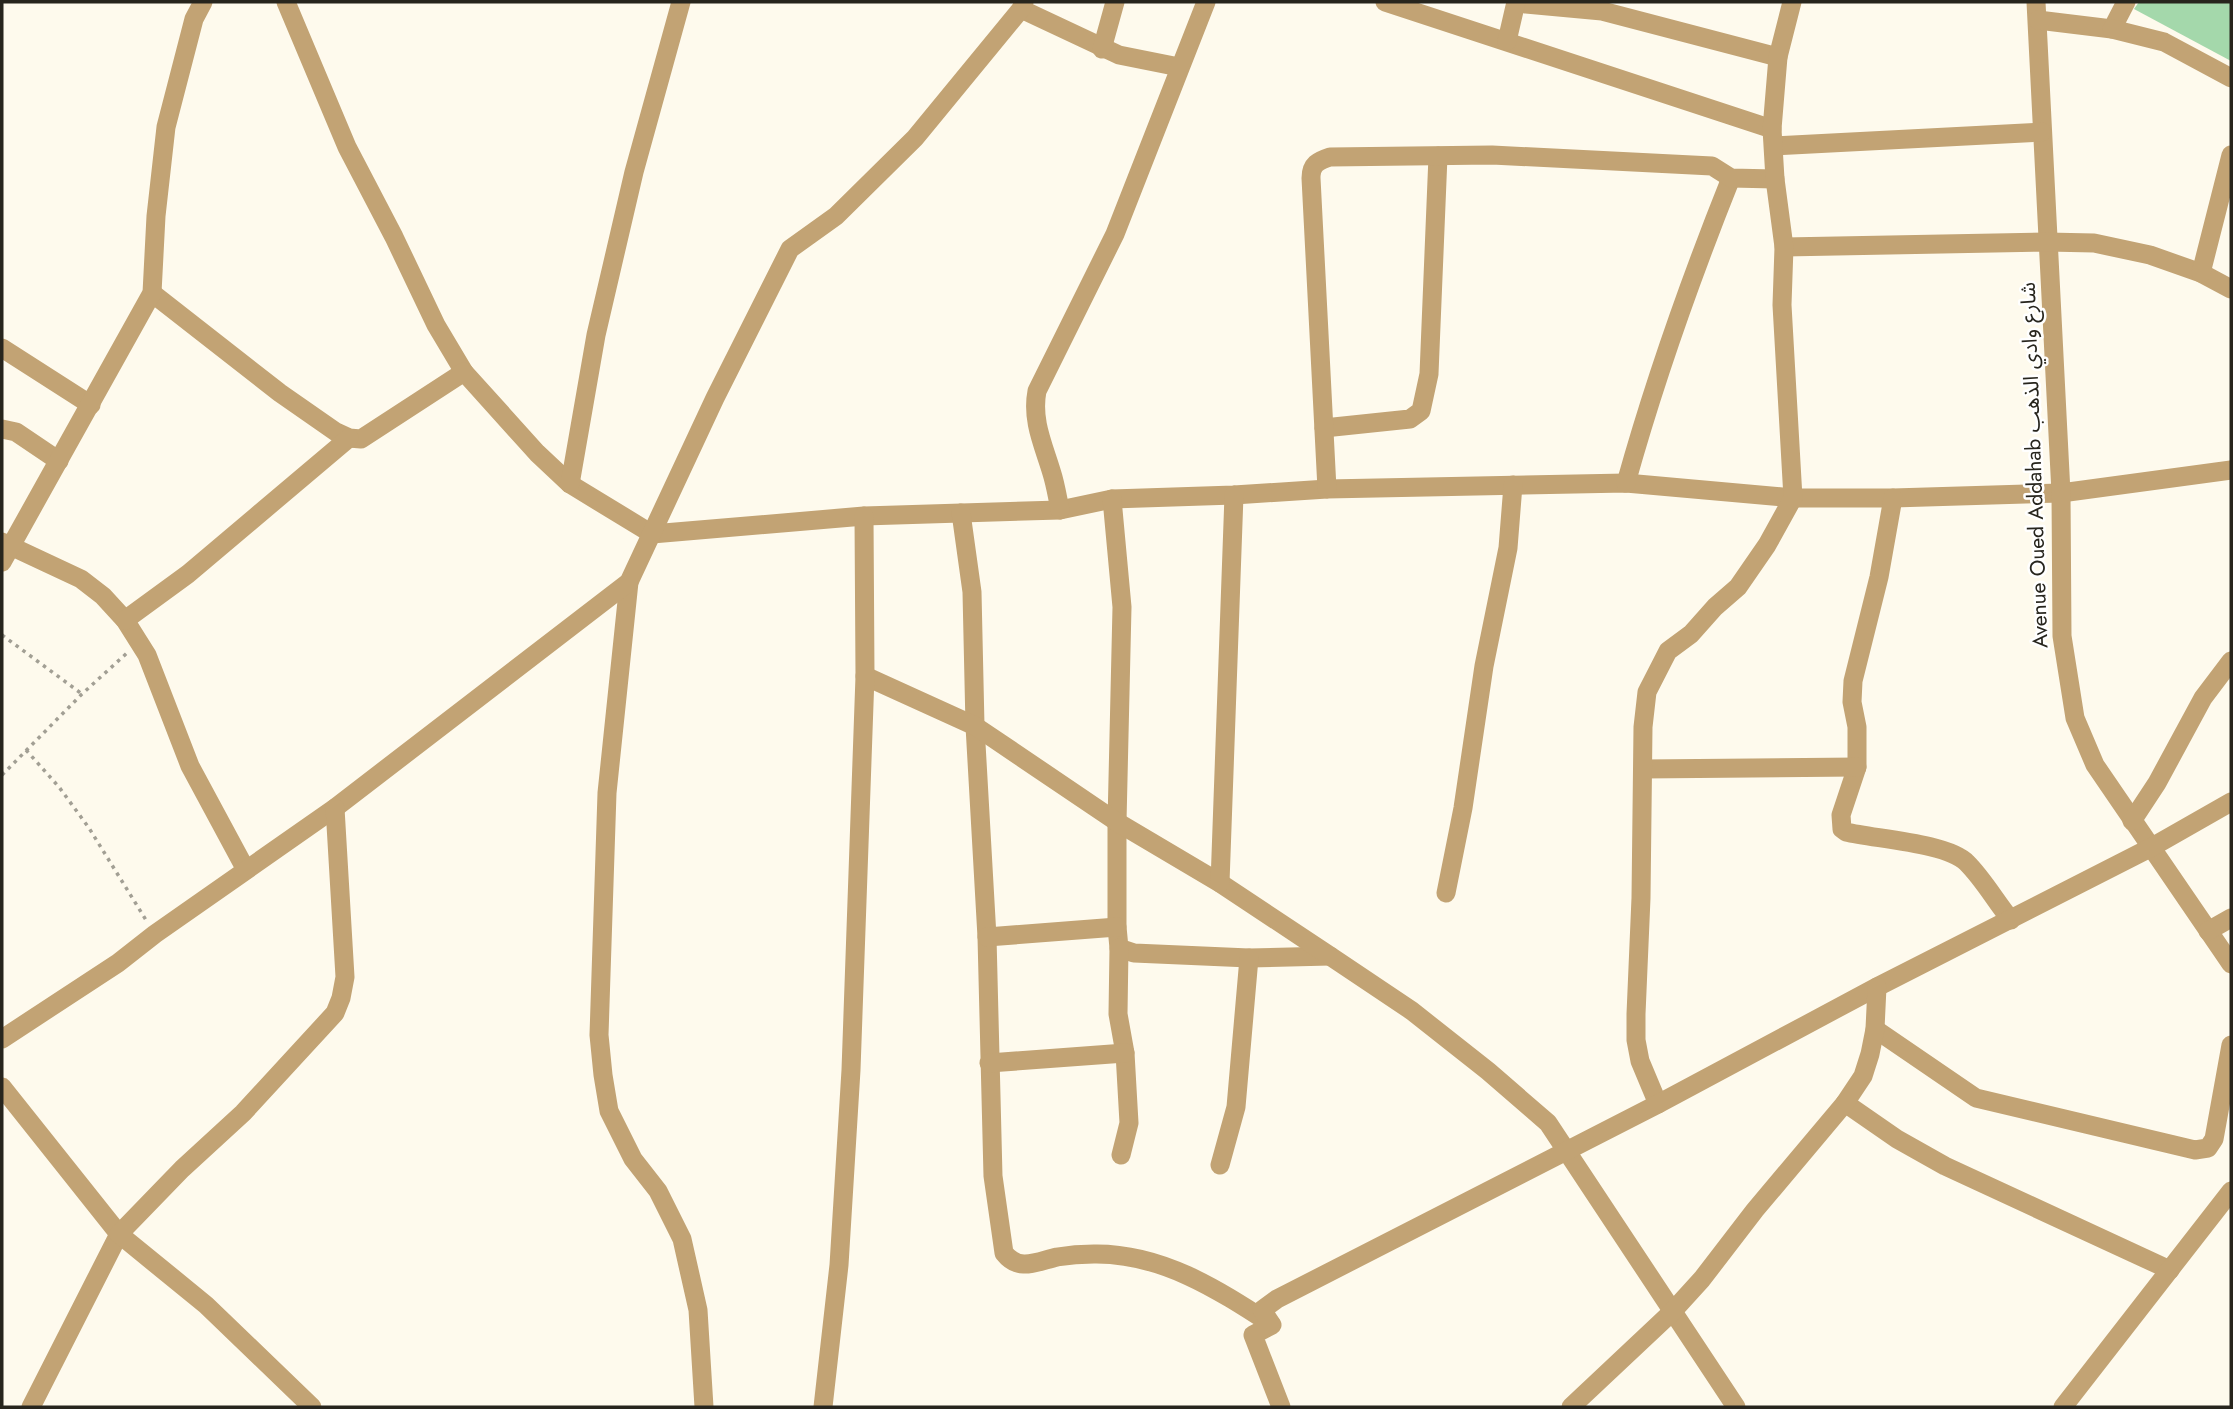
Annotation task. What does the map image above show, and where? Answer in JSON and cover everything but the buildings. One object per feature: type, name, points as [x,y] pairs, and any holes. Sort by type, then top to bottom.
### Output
[{"type":"street","points":[[203,2],[190,32],[166,127],[156,216],[152,293],[91,405],[5,550],[81,579],[103,596],[125,620],[147,655],[190,766],[246,870]]},
{"type":"street","points":[[286,2],[347,147],[436,325],[464,372],[537,453],[570,484],[652,534],[864,516],[1060,510],[1112,499],[1327,489],[1626,483],[1793,498],[1893,498],[2061,493],[2231,470]]},
{"type":"street","points":[[570,484],[596,335],[634,172],[681,2]]},
{"type":"street","points":[[1102,49],[1115,2]]},
{"type":"street","points":[[1060,510],[1037,424],[1034,407],[1037,391],[1115,234],[1206,2]]},
{"type":"street","points":[[1385,2],[1507,41],[1773,138],[2042,132]]},
{"type":"street","points":[[1507,41],[1518,2],[1602,11],[1778,57]]},
{"type":"street","points":[[1658,1104],[1640,1061],[1636,1041],[1643,727],[1647,692],[1668,651],[1691,634],[1715,607],[1738,587],[1767,545],[1793,498],[1782,305],[1784,247],[1774,178],[1773,138],[1778,57],[1792,2]]},
{"type":"street","points":[[2112,29],[2126,2]]},
{"type":"street","points":[[704,1407],[698,1310],[682,1239],[658,1191],[633,1159],[609,1111],[599,1035],[607,793],[629,582],[733,361],[790,249],[836,216],[915,138],[1022,6],[1102,49],[1179,67]]},
{"type":"street","points":[[2037,11],[2164,42],[2231,78]]},
{"type":"street","name":"Avenue Oued Addahab شارع وادي الذهب","points":[[2037,11],[2061,493],[2062,636],[2075,718],[2095,765],[2231,964]]},
{"type":"street","points":[[1327,489],[1311,169],[1320,160],[1330,157],[1492,155],[1712,166],[1731,178],[1774,178]]},
{"type":"street","points":[[2201,273],[2231,155]]},
{"type":"street","points":[[1324,428],[1410,419],[1421,411],[1429,374],[1438,156]]},
{"type":"street","points":[[1626,483],[1649,399],[1690,281],[1731,178]]},
{"type":"street","points":[[1784,247],[2094,243],[2150,255],[2201,273],[2231,289]]},
{"type":"street","points":[[152,293],[280,393],[349,438],[361,439],[464,372]]},
{"type":"street","points":[[2,348],[91,405]]},
{"type":"street","points":[[2,429],[16,432],[58,461]]},
{"type":"street","points":[[125,620],[188,574],[349,438]]},
{"type":"street","points":[[1446,893],[1463,808],[1484,666],[1508,548],[1513,485]]},
{"type":"street","points":[[1220,883],[1234,495]]},
{"type":"street","points":[[1893,498],[1879,577],[1853,681],[1857,767],[1841,815],[1842,829],[1955,855],[1966,862],[2011,920]]},
{"type":"street","points":[[1112,499],[1122,607],[1117,822],[1118,1014],[1125,1053],[1129,1123],[1121,1155]]},
{"type":"street","points":[[961,513],[972,592],[975,726],[987,937],[993,1176],[1004,1252],[1010,1260],[1020,1265],[1094,1254],[1131,1256],[1180,1272],[1227,1295],[1272,1325]]},
{"type":"street","points":[[823,1407],[839,1265],[851,1070],[865,676],[864,516]]},
{"type":"street","points":[[2,1039],[118,963],[335,808],[629,582]]},
{"type":"street","points":[[2132,821],[2157,783],[2203,698],[2231,661]]},
{"type":"street","points":[[865,676],[975,726],[1117,822],[1220,883],[1412,1011],[1488,1071],[1548,1123],[1735,1407]]},
{"type":"street","points":[[1643,769],[1857,767]]},
{"type":"street","points":[[1272,1325],[1262,1310],[1277,1299],[2152,847],[2231,802]]},
{"type":"street","points":[[32,1407],[119,1234],[182,1169],[243,1112],[335,1013],[345,977],[335,808]]},
{"type":"street","points":[[2208,931],[2231,918]]},
{"type":"street","points":[[987,937],[1117,927]]},
{"type":"street","points":[[1119,948],[1134,953],[1249,958],[1330,956]]},
{"type":"street","points":[[1220,1165],[1236,1107],[1249,958]]},
{"type":"street","points":[[1571,1407],[1672,1312],[1702,1279],[1755,1210],[1845,1102],[1863,1076],[1875,1029],[1877,987]]},
{"type":"street","points":[[1875,1029],[1976,1098],[2195,1150],[2208,1148],[2214,1139],[2231,1045]]},
{"type":"street","points":[[989,1063],[1125,1053]]},
{"type":"street","points":[[2,1087],[119,1234],[206,1305],[312,1407]]},
{"type":"street","points":[[1845,1102],[1897,1139],[1945,1166],[2170,1270]]},
{"type":"street","points":[[2063,1407],[2231,1191]]},
{"type":"street","points":[[1272,1325],[1253,1335],[1281,1407]]},
{"type":"path","points":[[2,635],[82,694]]},
{"type":"path","points":[[2,775],[82,694],[139,643]]},
{"type":"path","points":[[26,750],[60,787],[89,828],[155,934]]},
{"type":"green space","points":[[2139,2],[2231,2],[2231,61],[2134,9]]}]
